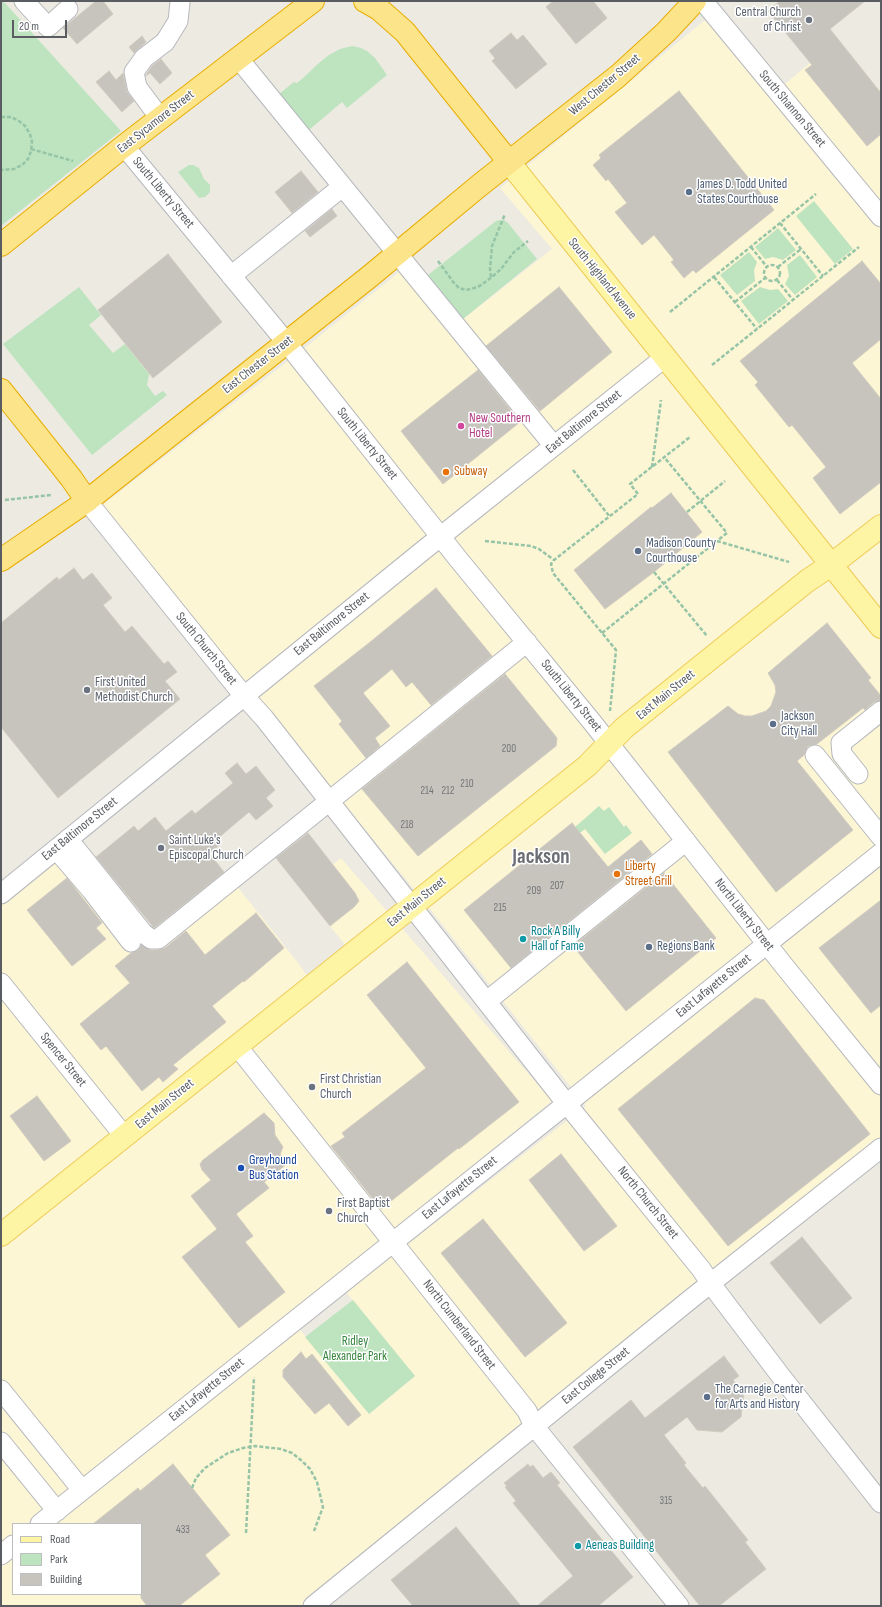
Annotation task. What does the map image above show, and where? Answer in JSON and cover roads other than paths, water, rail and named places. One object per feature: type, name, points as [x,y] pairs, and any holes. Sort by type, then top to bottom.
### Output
[{"type":"highway","name":"East Sycamore Street","points":[[1,245],[124,146],[313,1]]},
{"type":"highway","name":"South Highland Avenue","points":[[365,1],[379,9],[405,32],[509,162]]},
{"type":"highway","name":"West Chester Street","points":[[509,162],[618,76],[666,32],[695,1]]},
{"type":"highway","name":"East Chester Street","points":[[1,560],[87,501],[397,254],[509,162]]},
{"type":"highway","name":"South Church Street","points":[[1,390],[71,478],[87,501]]},
{"type":"highway","points":[[1,568],[40,534]]},
{"type":"main road","name":"South Highland Avenue","points":[[509,162],[664,358],[881,627]]},
{"type":"main road","name":"East Main Street","points":[[1,1236],[586,766],[624,728],[806,582],[831,565],[881,526]]},
{"type":"street","name":"South Shannon Street","points":[[703,1],[875,197],[881,217]]},
{"type":"street","points":[[27,2],[48,27],[68,9]]},
{"type":"street","points":[[160,118],[138,87],[134,72],[144,58],[165,42],[178,21],[180,2]]},
{"type":"street","points":[[238,58],[554,446]]},
{"type":"street","name":"South Liberty Street","points":[[124,146],[286,342],[441,537],[609,744]]},
{"type":"street","points":[[231,276],[342,187]]},
{"type":"street","name":"East Baltimore Street","points":[[1,894],[244,696],[664,358]]},
{"type":"street","name":"South Church Street","points":[[87,501],[244,696],[264,718],[412,906]]},
{"type":"street","points":[[62,844],[137,938],[158,939],[527,642]]},
{"type":"street","points":[[858,774],[842,754],[841,744],[881,711]]},
{"type":"street","name":"North Liberty Street","points":[[609,744],[881,1085]]},
{"type":"street","points":[[815,755],[881,837]]},
{"type":"street","points":[[486,1001],[686,841]]},
{"type":"street","name":"East Lafayette Street","points":[[41,1523],[881,853]]},
{"type":"street","name":"North Church Street","points":[[412,906],[566,1103],[701,1269],[710,1284],[881,1503]]},
{"type":"street","name":"Spencer Street","points":[[1,983],[124,1137]]},
{"type":"street","name":"North Cumberland Street","points":[[237,1046],[527,1411],[534,1426],[679,1606]]},
{"type":"street","name":"East College Street","points":[[313,1606],[710,1284],[881,1148]]},
{"type":"street","points":[[1,1390],[82,1490]]},
{"type":"street","points":[[1,1442],[56,1511]]},
{"type":"street","points":[[1,1555],[12,1546]]},
{"type":"place","name":"Central Church of Christ","points":[[809,20]]},
{"type":"place","name":"James D. Todd United States Courthouse","points":[[689,192]]},
{"type":"place","name":"New Southern Hotel","points":[[461,426]]},
{"type":"place","name":"Subway","points":[[446,472]]},
{"type":"place","name":"Madison County Courthouse","points":[[638,551]]},
{"type":"place","name":"First United Methodist Church","points":[[87,690]]},
{"type":"place","name":"Jackson City Hall","points":[[773,724]]},
{"type":"place","name":"Saint Luke's Episcopal Church","points":[[161,848]]},
{"type":"place","name":"Liberty Street Grill","points":[[617,874]]},
{"type":"place","name":"Rock A Billy Hall of Fame","points":[[523,939]]},
{"type":"place","name":"Regions Bank","points":[[649,947]]},
{"type":"place","name":"First Christian Church","points":[[312,1087]]},
{"type":"place","name":"Greyhound Bus Station","points":[[241,1168]]},
{"type":"place","name":"First Baptist Church","points":[[329,1211]]},
{"type":"place","name":"The Carnegie Center for Arts and History","points":[[707,1397]]},
{"type":"place","name":"Aeneas Building","points":[[578,1546]]},
{"type":"district","name":"Jackson","points":[[541,858]]},
{"type":"park label","name":"Ridley Alexander Park","points":[[355,1350]]}]
